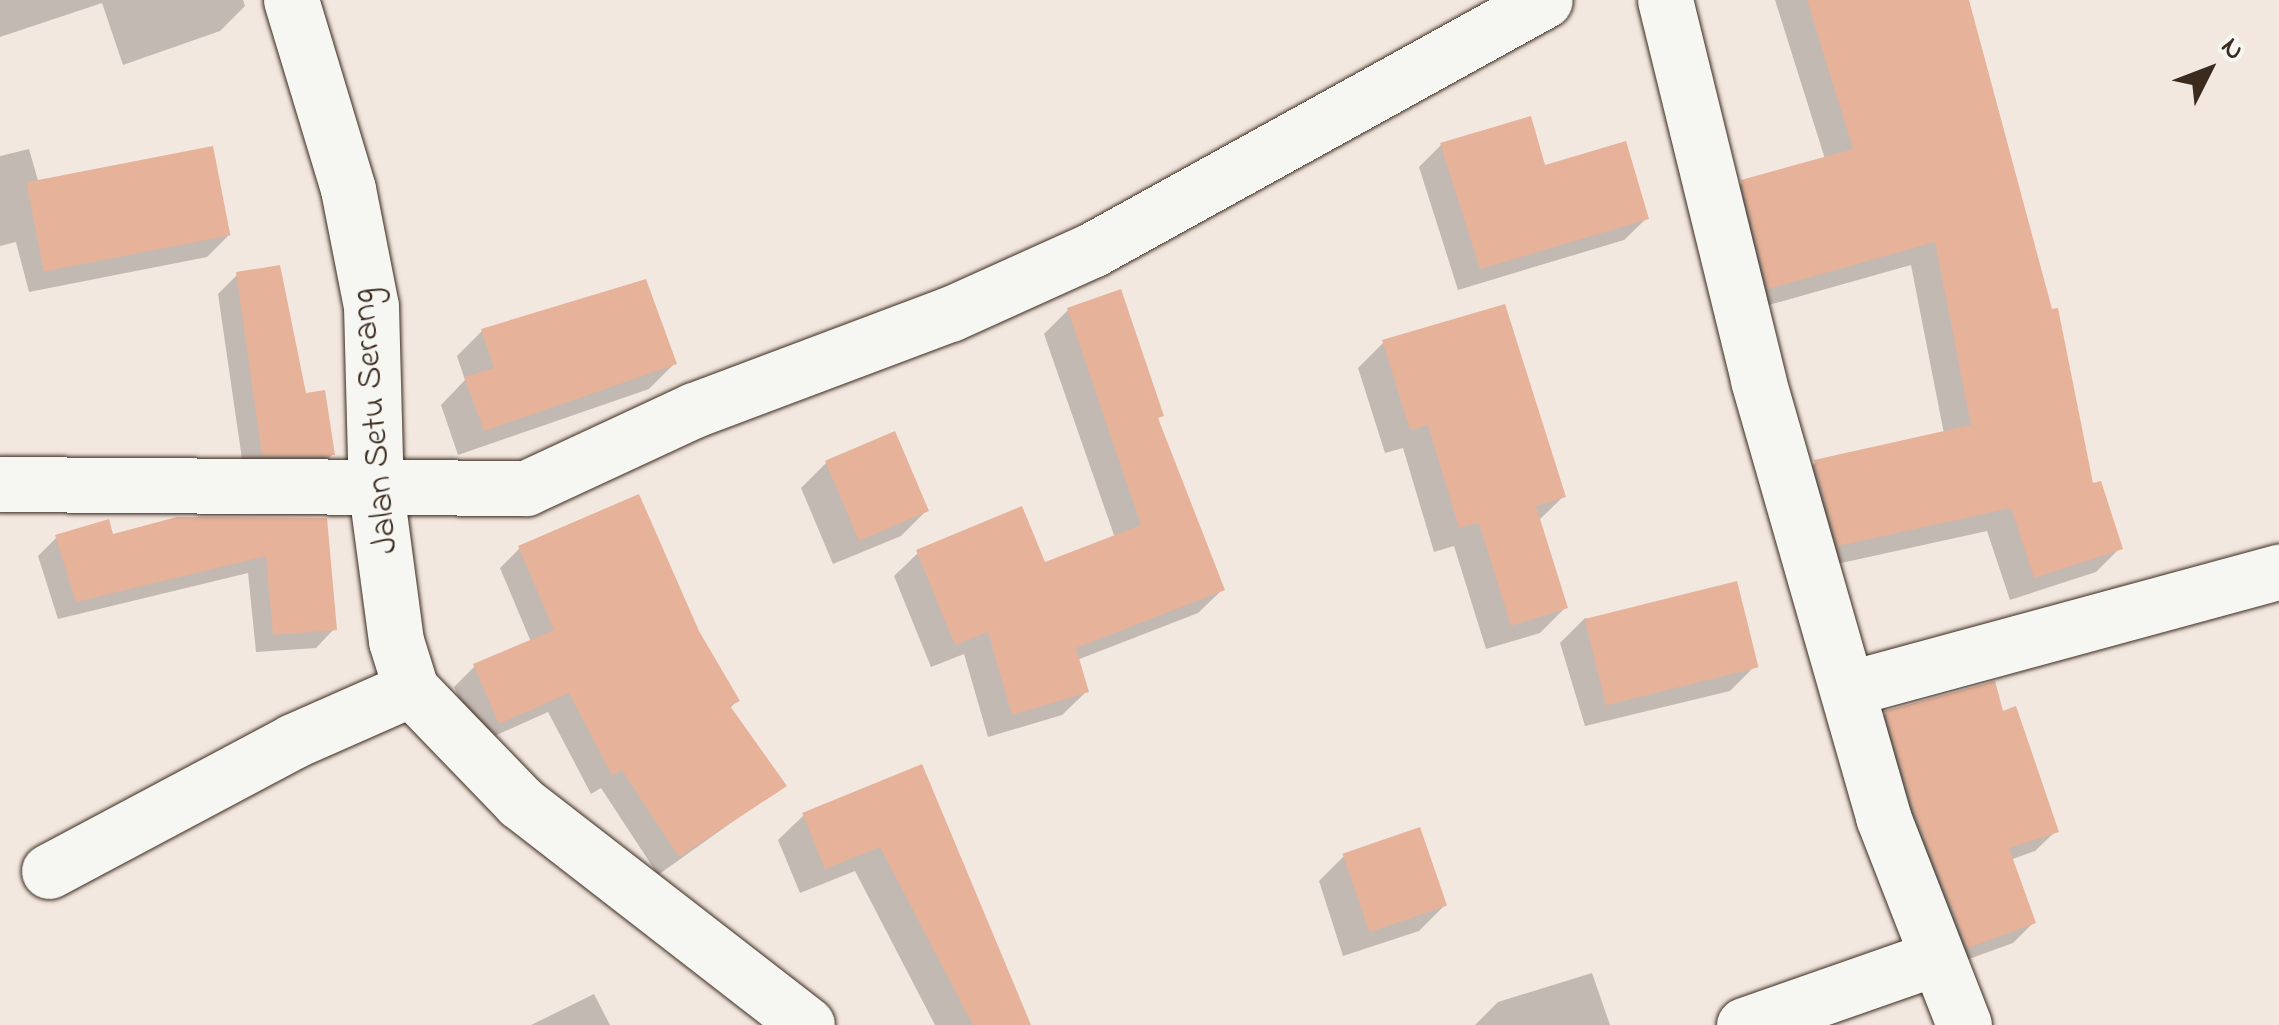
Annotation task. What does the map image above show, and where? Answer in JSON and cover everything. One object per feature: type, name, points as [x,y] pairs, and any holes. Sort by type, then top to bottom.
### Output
[{"type":"street","name":"Jalan Setu Serang","points":[[291,0],[343,172],[371,306],[376,491],[396,640],[411,690],[520,802],[807,1025]]},
{"type":"street","points":[[0,484],[376,491],[526,488],[694,410],[950,314],[1108,241],[1545,0]]},
{"type":"street","points":[[1664,0],[1758,380],[1882,817],[1964,1025]]},
{"type":"street","points":[[1847,689],[2279,572]]},
{"type":"street","points":[[49,871],[293,741],[411,690]]},
{"type":"street","points":[[1744,1025],[1936,958]]},
{"type":"building","points":[[1807,0],[1969,0],[2052,309],[2058,308],[2093,483],[2101,481],[2123,549],[2034,578],[2011,508],[1838,546],[1814,460],[1971,425],[1935,242],[1768,289],[1741,180],[1853,149]]},
{"type":"building","points":[[1531,116],[1545,165],[1626,141],[1649,219],[1480,269],[1440,143]]},
{"type":"building","points":[[213,146],[230,235],[44,272],[26,182]]},
{"type":"building","points":[[280,265],[306,393],[325,390],[335,455],[262,455],[236,272]]},
{"type":"building","points":[[646,279],[677,364],[484,431],[464,377],[494,368],[481,329]]},
{"type":"building","points":[[1121,289],[1164,416],[1158,418],[1225,590],[1076,648],[1089,692],[1012,715],[988,632],[955,645],[916,550],[1022,506],[1045,562],[1141,525],[1067,308]]},
{"type":"building","points":[[1505,304],[1566,497],[1536,506],[1568,608],[1511,626],[1479,523],[1459,528],[1428,425],[1410,430],[1382,340]]},
{"type":"building","points":[[895,431],[929,511],[859,541],[825,461]]},
{"type":"building","points":[[639,494],[699,631],[740,701],[730,706],[787,786],[679,857],[622,770],[612,775],[569,693],[499,724],[473,664],[554,630],[518,546]]},
{"type":"building","points":[[177,517],[327,518],[337,630],[273,635],[266,556],[76,602],[55,535],[109,519],[113,534]]},
{"type":"building","points":[[1737,581],[1759,667],[1606,705],[1585,619]]},
{"type":"building","points":[[1995,681],[2003,711],[2016,706],[2059,832],[2009,848],[2036,923],[1968,948],[1913,807],[1885,711]]},
{"type":"building","points":[[922,764],[1031,1025],[973,1025],[880,847],[825,869],[802,813]]},
{"type":"building","points":[[1420,827],[1447,905],[1369,932],[1342,854]]}]
